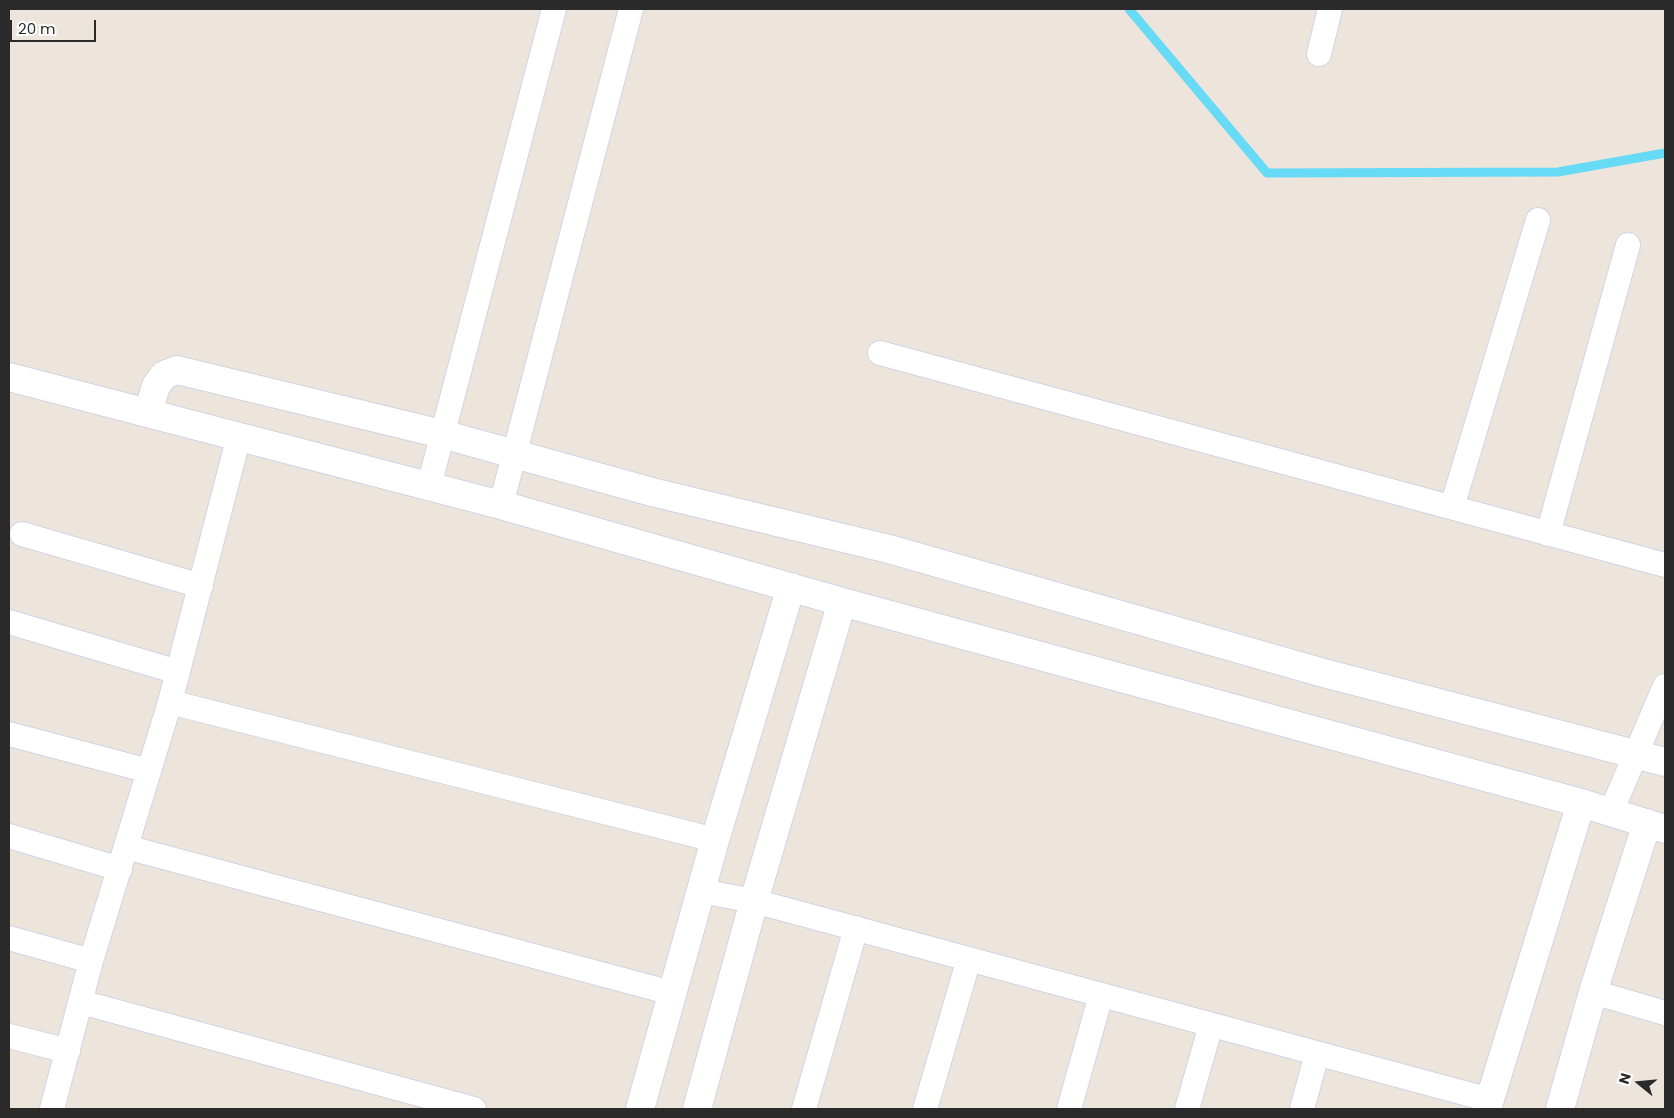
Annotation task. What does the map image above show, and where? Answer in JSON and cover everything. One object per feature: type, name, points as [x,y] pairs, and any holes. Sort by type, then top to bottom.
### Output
[{"type":"street","points":[[429,486],[554,9]]},
{"type":"street","points":[[501,504],[631,9]]},
{"type":"street","points":[[1319,54],[1330,9]]},
{"type":"street","points":[[1452,507],[1538,220]]},
{"type":"street","points":[[1548,534],[1628,245]]},
{"type":"street","points":[[880,353],[1665,565]]},
{"type":"street","points":[[148,412],[156,386],[164,375],[178,370],[442,434],[652,492],[889,549],[1320,672],[1665,762]]},
{"type":"street","points":[[9,377],[501,504],[842,602],[1581,803],[1656,826],[1593,992],[1560,1109]]},
{"type":"street","points":[[52,1109],[92,961],[170,702],[238,436]]},
{"type":"street","points":[[22,534],[201,586]]},
{"type":"street","points":[[640,1109],[700,891],[791,587]]},
{"type":"street","points":[[697,1109],[754,901],[842,602]]},
{"type":"street","points":[[9,622],[178,672]]},
{"type":"street","points":[[1611,812],[1665,686]]},
{"type":"street","points":[[170,702],[715,840]]},
{"type":"street","points":[[9,734],[149,771]]},
{"type":"street","points":[[700,891],[754,901],[856,928],[1317,1054],[1488,1105],[1581,803]]},
{"type":"street","points":[[9,836],[123,858],[672,993]]},
{"type":"street","points":[[804,1109],[856,928]]},
{"type":"street","points":[[9,938],[92,961]]},
{"type":"street","points":[[925,1109],[969,959]]},
{"type":"street","points":[[1593,992],[1665,1013]]},
{"type":"street","points":[[1069,1109],[1101,995]]},
{"type":"street","points":[[81,1002],[474,1109]]},
{"type":"street","points":[[1187,1109],[1211,1025]]},
{"type":"street","points":[[9,1036],[68,1052]]},
{"type":"street","points":[[1302,1109],[1317,1054]]},
{"type":"waterway","points":[[1129,9],[1267,173],[1558,172],[1665,153]]}]
